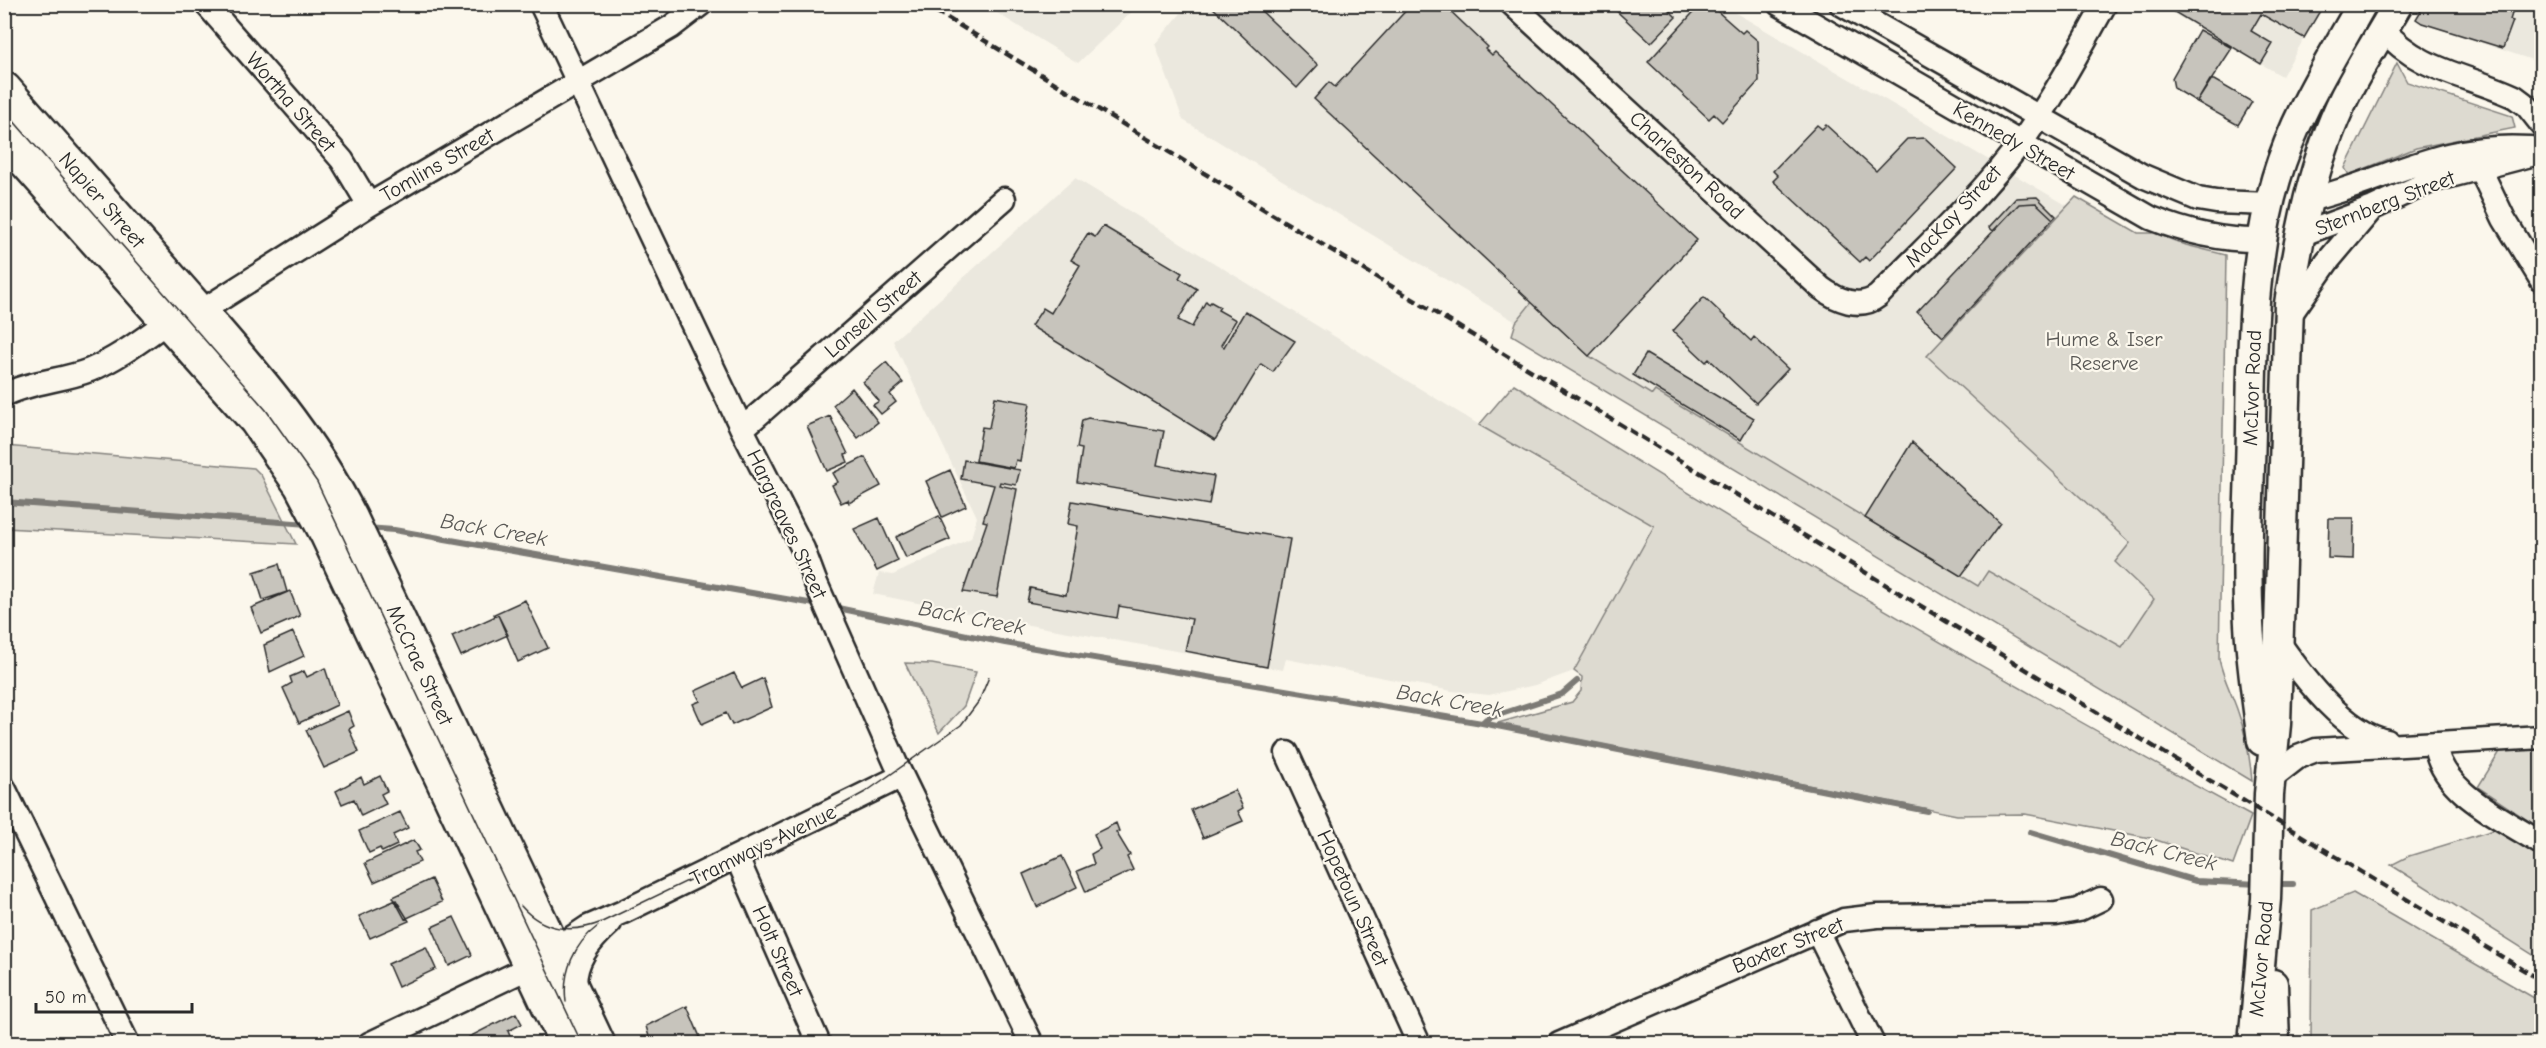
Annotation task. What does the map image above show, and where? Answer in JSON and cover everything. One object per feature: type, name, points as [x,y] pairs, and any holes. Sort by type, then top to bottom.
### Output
[{"type":"highway","name":"Napier Street","points":[[4,89],[185,316]]},
{"type":"highway","name":"Napier Street","points":[[4,137],[185,316]]},
{"type":"highway","name":"McCrae Street","points":[[185,316],[312,504],[543,958],[578,1000],[598,1044]]},
{"type":"highway","name":"McCrae Street","points":[[185,316],[303,434],[345,506],[543,958],[567,1044]]},
{"type":"main road","name":"McIvor Road","points":[[2270,786],[2252,664],[2248,604],[2252,377],[2263,240],[2270,204],[2295,127],[2362,4]]},
{"type":"main road","name":"McIvor Road","points":[[2253,1044],[2267,883],[2270,786],[2280,644],[2288,318],[2300,235],[2308,200],[2335,118],[2398,4]]},
{"type":"main road","name":"Sternberg Street","points":[[2270,204],[2308,200]]},
{"type":"main road","name":"Sternberg Street","points":[[2263,240],[2300,235]]},
{"type":"main road","name":"McIvor Road","points":[[2267,883],[2275,1044]]},
{"type":"street","name":"Wortha Street","points":[[206,4],[342,160],[369,205]]},
{"type":"street","name":"Hargreaves Street","points":[[541,4],[742,429],[803,549],[902,776],[1032,1044]]},
{"type":"street","name":"Tomlins Street","points":[[4,395],[29,384],[89,370],[112,359],[671,27],[701,4]]},
{"type":"street","name":"Charleston Road","points":[[1512,4],[1821,288],[1840,300],[1860,303],[1872,301]]},
{"type":"street","name":"Kennedy Street","points":[[1841,4],[2114,161],[2181,193],[2216,202],[2270,204]]},
{"type":"street","name":"MacKay Street","points":[[1872,301],[1976,194],[2040,117],[2105,4]]},
{"type":"street","name":"Kennedy Street","points":[[1787,7],[2125,205],[2173,227],[2224,239],[2263,240]]},
{"type":"street","points":[[2384,29],[2403,50],[2426,64],[2515,97],[2527,106],[2541,125]]},
{"type":"street","name":"Sternberg Street","points":[[2308,200],[2335,193],[2414,162],[2442,154],[2495,147],[2541,150]]},
{"type":"street","name":"Sternberg Street","points":[[2300,235],[2373,208],[2431,182],[2541,150]]},
{"type":"street","points":[[2480,169],[2504,219],[2541,281]]},
{"type":"street","name":"Lansell Street","points":[[742,429],[1004,200]]},
{"type":"street","points":[[2288,318],[2327,262],[2373,208]]},
{"type":"street","points":[[2280,644],[2294,663],[2351,725],[2370,737],[2403,744]]},
{"type":"street","points":[[2270,786],[2306,753],[2403,744],[2541,737]]},
{"type":"street","points":[[2435,743],[2441,769],[2461,791],[2541,844]]},
{"type":"street","name":"Hopetoun Street","points":[[1287,753],[1419,1044]]},
{"type":"street","name":"Tramways Avenue","points":[[369,1044],[543,958],[588,927],[737,858],[902,776]]},
{"type":"street","points":[[4,788],[128,1044]]},
{"type":"street","name":"Holt Street","points":[[737,858],[819,1044]]},
{"type":"street","name":"Baxter Street","points":[[1559,1044],[1844,921],[1864,917],[2056,914],[2078,910],[2101,899]]},
{"type":"street","name":"Tramways Avenue","points":[[578,1000],[575,977],[580,960],[596,937],[623,912]]},
{"type":"street","points":[[1817,931],[1873,1044]]},
{"type":"shaded area","points":[[984,5],[1139,5],[1078,63]]},
{"type":"shaded area","points":[[1188,5],[1722,5],[2068,206],[1927,356],[2131,543],[2116,563],[2154,599],[2122,648],[1989,571],[1978,586],[1655,391],[1652,395],[1589,356],[1532,302],[1516,322],[1183,120],[1155,44]]},
{"type":"shaded area","points":[[2159,5],[2324,5],[2282,76]]},
{"type":"shaded area","points":[[2433,5],[2541,5],[2541,63],[2422,23]]},
{"type":"shaded area","points":[[1075,178],[1540,462],[1654,526],[1574,671],[1535,685],[1489,695],[1452,691],[1286,659],[1283,670],[1012,622],[873,594],[879,573],[893,575],[971,538],[977,517],[893,341]]},
{"type":"green space","points":[[2397,63],[2407,82],[2512,116],[2515,128],[2416,148],[2349,175],[2345,168]]},
{"type":"green space","name":"Hume & Iser Reserve","points":[[2076,197],[2138,233],[2154,233],[2186,245],[2226,255],[2219,659],[2243,729],[2252,781],[1512,335],[1516,322],[1532,302],[1589,356],[1652,395],[1655,391],[1978,586],[1988,571],[2122,647],[2154,599],[2115,562],[2130,543],[1927,356]]},
{"type":"green space","points":[[1514,384],[1695,497],[1879,606],[2064,713],[2251,816],[2233,865],[2150,838],[2025,814],[1957,815],[1498,723],[1572,702],[1581,691],[1582,677],[1574,671],[1654,526],[1479,425]]},
{"type":"green space","points":[[5,446],[254,468],[261,475],[296,544],[5,528]]},
{"type":"green space","points":[[905,663],[932,664],[976,672],[964,706],[939,733]]},
{"type":"green space","points":[[2541,748],[2541,829],[2478,787],[2501,750]]},
{"type":"green space","points":[[2497,829],[2541,858],[2541,960],[2391,865],[2409,856]]},
{"type":"green space","points":[[2353,893],[2541,1002],[2541,1043],[2311,1043],[2312,910]]},
{"type":"building","points":[[1209,4],[1254,4],[1318,65],[1297,88]]},
{"type":"building","points":[[1412,4],[1443,4],[1488,47],[1486,49],[1492,55],[1495,52],[1697,240],[1589,356],[1314,99],[1329,82],[1335,87]]},
{"type":"building","points":[[1609,4],[1663,4],[1676,17],[1651,43]]},
{"type":"building","points":[[1701,4],[1709,4],[1742,33],[1745,30],[1758,41],[1759,81],[1722,122],[1714,114],[1709,119],[1648,62]]},
{"type":"building","points":[[2161,4],[2324,4],[2304,38],[2261,14],[2251,31],[2273,44],[2261,64]]},
{"type":"building","points":[[2425,4],[2515,4],[2510,20],[2513,21],[2503,48],[2422,23],[2416,19]]},
{"type":"building","points":[[2199,30],[2232,48],[2197,102],[2174,88],[2172,78]]},
{"type":"building","points":[[2210,80],[2214,80],[2252,102],[2238,125],[2197,102]]},
{"type":"building","points":[[1817,125],[1822,129],[1826,125],[1876,171],[1907,139],[1925,138],[1957,168],[1869,261],[1865,257],[1860,262],[1773,181],[1778,176],[1773,171]]},
{"type":"building","points":[[2037,197],[2056,216],[2053,219],[2036,203],[2019,204],[1993,231],[1989,227],[2016,198]]},
{"type":"building","points":[[2036,203],[2053,219],[1943,337],[1917,312],[2019,204]]},
{"type":"building","points":[[1103,226],[1182,273],[1179,278],[1197,289],[1178,320],[1192,327],[1206,301],[1220,307],[1218,310],[1236,320],[1221,345],[1224,347],[1245,311],[1295,341],[1273,372],[1261,364],[1215,440],[1031,326],[1043,308],[1051,313],[1080,265],[1071,260],[1088,233],[1095,237]]},
{"type":"building","points":[[1704,297],[1751,341],[1754,337],[1788,369],[1756,403],[1709,359],[1706,362],[1673,331]]},
{"type":"building","points":[[1646,354],[1754,418],[1741,440],[1633,375]]},
{"type":"building","points":[[886,362],[903,383],[890,394],[896,402],[881,414],[873,405],[879,401],[863,382]]},
{"type":"building","points":[[852,388],[878,422],[858,438],[833,405]]},
{"type":"building","points":[[995,397],[1030,403],[1020,461],[1016,460],[1014,468],[976,461],[982,427],[989,428]]},
{"type":"building","points":[[830,416],[848,454],[845,455],[848,462],[827,471],[807,426]]},
{"type":"building","points":[[1088,418],[1164,431],[1157,465],[1214,476],[1209,505],[1077,482],[1082,449],[1077,448],[1082,420]]},
{"type":"building","points":[[1912,442],[2000,523],[1961,576],[1865,518]]},
{"type":"building","points":[[865,457],[881,486],[849,503],[848,500],[841,503],[832,485],[838,482],[833,473]]},
{"type":"building","points":[[964,460],[1020,470],[1016,485],[1000,482],[999,485],[1017,489],[997,597],[963,592],[987,522],[983,521],[994,485],[961,479]]},
{"type":"building","points":[[950,470],[966,506],[942,517],[926,481]]},
{"type":"building","points":[[1072,501],[1290,539],[1267,667],[1185,651],[1192,619],[1119,606],[1117,618],[1027,602],[1030,588],[1066,595],[1078,526],[1068,524]]},
{"type":"building","points":[[939,516],[950,539],[906,558],[896,537]]},
{"type":"building","points":[[879,518],[898,561],[877,571],[854,529]]},
{"type":"building","points":[[2329,518],[2354,518],[2353,559],[2328,558]]},
{"type":"building","points":[[279,564],[287,592],[263,600],[254,572]]},
{"type":"building","points":[[290,591],[300,616],[261,633],[251,608]]},
{"type":"building","points":[[525,600],[548,648],[518,662],[498,615],[494,614]]},
{"type":"building","points":[[498,615],[508,635],[461,656],[452,636]]},
{"type":"building","points":[[293,632],[304,656],[270,672],[264,645]]},
{"type":"building","points":[[325,668],[337,705],[299,723],[283,688],[292,683],[290,677],[304,671],[307,677]]},
{"type":"building","points":[[734,673],[742,688],[763,678],[772,707],[732,725],[726,713],[702,724],[693,704],[700,701],[695,691]]},
{"type":"building","points":[[348,711],[354,726],[349,729],[359,752],[324,768],[306,730]]},
{"type":"building","points":[[380,776],[387,791],[381,794],[386,804],[361,816],[354,799],[342,804],[336,791],[361,777],[364,784]]},
{"type":"building","points":[[1235,790],[1243,808],[1238,811],[1243,821],[1203,838],[1191,810]]},
{"type":"building","points":[[400,812],[408,828],[393,835],[397,845],[382,852],[380,848],[369,853],[359,831]]},
{"type":"building","points":[[1116,823],[1119,831],[1116,832],[1130,855],[1127,857],[1133,870],[1086,892],[1077,871],[1094,864],[1091,854],[1100,849],[1094,834]]},
{"type":"building","points":[[414,840],[420,850],[415,852],[420,862],[374,882],[365,863]]},
{"type":"building","points":[[1062,856],[1077,887],[1037,907],[1023,874]]},
{"type":"building","points":[[431,879],[442,902],[405,919],[393,897]]},
{"type":"building","points":[[396,900],[409,921],[370,938],[359,916]]},
{"type":"building","points":[[454,917],[472,955],[449,966],[432,927]]},
{"type":"building","points":[[426,947],[436,969],[398,987],[388,964]]},
{"type":"building","points":[[687,1006],[700,1037],[687,1044],[651,1044],[646,1026]]},
{"type":"building","points":[[516,1013],[522,1024],[508,1031],[513,1044],[472,1044],[469,1037]]},
{"type":"waterway","name":"Back Creek","points":[[4,502],[308,524]]},
{"type":"waterway","name":"Back Creek","points":[[366,528],[394,530],[820,605]]},
{"type":"waterway","name":"Back Creek","points":[[833,607],[1005,643],[1482,723],[1927,811]]},
{"type":"waterway","points":[[1482,723],[1486,719],[1562,694],[1577,681]]},
{"type":"waterway","name":"Back Creek","points":[[2030,832],[2196,881],[2259,884]]},
{"type":"waterway","name":"Back Creek","points":[[2273,884],[2293,884]]},
{"type":"tram line","points":[[4,110],[266,410],[317,482],[582,1044]]},
{"type":"tram line","points":[[521,906],[539,921],[558,928],[591,926],[812,821],[867,791],[961,725],[979,701],[989,677]]},
{"type":"tram line","points":[[566,1002],[566,980],[571,960],[582,941],[598,926]]},
{"type":"railway","points":[[924,4],[2542,981]]}]
